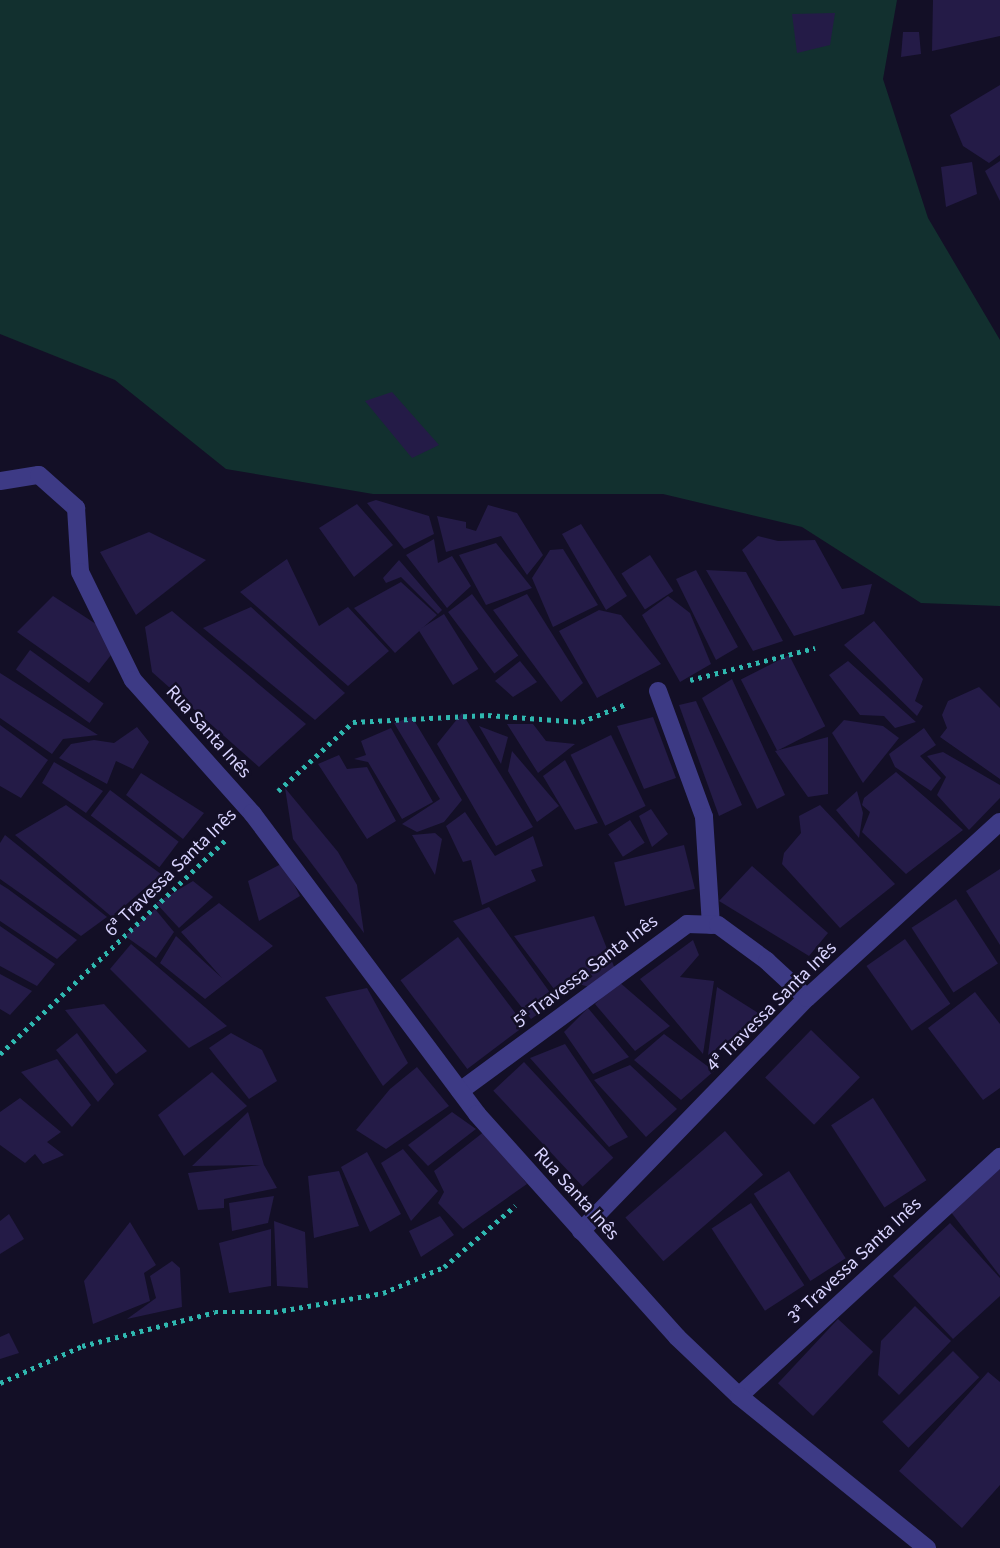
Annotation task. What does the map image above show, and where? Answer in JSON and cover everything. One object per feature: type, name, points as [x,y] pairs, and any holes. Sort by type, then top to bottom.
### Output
[{"type":"street","name":"Rua Santa Inês","points":[[0,481],[39,475],[76,508],[80,572],[133,680],[253,813],[460,1091],[541,1186],[677,1337],[739,1396],[927,1548]]},
{"type":"street","points":[[658,691],[704,817],[711,925],[718,925],[767,961],[807,998]]},
{"type":"street","name":"4ª Travessa Santa Inês","points":[[581,1231],[807,998],[1000,822]]},
{"type":"street","name":"5ª Travessa Santa Inês","points":[[460,1091],[652,946],[687,924],[711,925]]},
{"type":"street","name":"3ª Travessa Santa Inês","points":[[739,1396],[1000,1157]]},
{"type":"path","name":"6ª Travessa Santa Inês","points":[[0,1054],[253,813],[353,722],[488,715],[582,722],[658,691],[815,648]]},
{"type":"path","points":[[0,1383],[82,1346],[215,1311],[274,1311],[383,1293],[444,1267],[541,1186]]},
{"type":"green space","points":[[0,0],[897,0],[883,79],[928,218],[1000,340],[1000,606],[921,603],[802,527],[663,494],[373,494],[226,469],[115,380],[0,334]]},
{"type":"building","points":[[933,0],[1000,0],[1000,36],[932,51]]},
{"type":"building","points":[[835,13],[830,45],[797,53],[792,14]]},
{"type":"building","points":[[903,32],[919,32],[921,54],[901,57]]},
{"type":"building","points":[[1000,85],[1000,155],[989,163],[963,146],[950,115]]},
{"type":"building","points":[[1000,161],[1000,201],[985,171]]},
{"type":"building","points":[[972,162],[977,194],[946,207],[941,167]]},
{"type":"building","points":[[392,392],[439,445],[412,458],[365,401]]},
{"type":"building","points":[[376,500],[429,516],[434,534],[404,549],[367,503]]},
{"type":"building","points":[[357,504],[393,545],[354,577],[319,528]]},
{"type":"building","points":[[488,505],[517,513],[543,555],[527,575],[501,536],[446,552],[437,516],[466,522],[466,528],[476,531]]},
{"type":"building","points":[[581,524],[627,596],[606,610],[562,534]]},
{"type":"building","points":[[149,532],[206,560],[136,615],[100,552]]},
{"type":"building","points":[[758,536],[778,541],[815,540],[842,589],[872,584],[864,614],[794,636],[742,550]]},
{"type":"building","points":[[434,539],[438,563],[452,556],[471,586],[447,608],[406,555]]},
{"type":"building","points":[[496,543],[532,588],[486,605],[459,555]]},
{"type":"building","points":[[563,549],[598,605],[553,627],[532,578],[550,550]]},
{"type":"building","points":[[650,555],[673,591],[645,610],[621,574]]},
{"type":"building","points":[[287,559],[319,626],[348,607],[389,651],[348,686],[240,592]]},
{"type":"building","points":[[399,560],[442,610],[438,614],[401,577],[386,583],[383,578]]},
{"type":"building","points":[[696,570],[738,647],[716,660],[676,579]]},
{"type":"building","points":[[706,570],[746,572],[783,641],[753,651]]},
{"type":"building","points":[[401,582],[437,615],[395,653],[354,608]]},
{"type":"building","points":[[472,594],[518,655],[494,674],[448,612]]},
{"type":"building","points":[[527,594],[583,683],[561,702],[493,610]]},
{"type":"building","points":[[53,596],[122,641],[89,683],[17,632]]},
{"type":"building","points":[[668,596],[690,613],[711,664],[680,682],[642,615]]},
{"type":"building","points":[[251,607],[345,693],[315,720],[203,628]]},
{"type":"building","points":[[599,610],[621,615],[661,664],[597,698],[559,631]]},
{"type":"building","points":[[172,611],[306,724],[259,767],[152,672],[145,627]]},
{"type":"building","points":[[444,614],[478,669],[453,685],[419,630]]},
{"type":"building","points":[[874,621],[923,679],[915,701],[923,706],[917,716],[844,645]]},
{"type":"building","points":[[30,650],[104,703],[90,723],[16,669]]},
{"type":"building","points":[[789,655],[825,726],[777,751],[741,680]]},
{"type":"building","points":[[520,661],[537,682],[513,697],[495,681]]},
{"type":"building","points":[[848,661],[916,722],[895,728],[884,716],[860,715],[829,675]]},
{"type":"building","points":[[0,673],[98,735],[63,739],[52,754],[0,718]]},
{"type":"building","points":[[732,679],[785,795],[757,809],[702,698]]},
{"type":"building","points":[[979,687],[1000,708],[1000,779],[940,737],[947,728],[942,715],[948,701]]},
{"type":"building","points":[[696,701],[742,805],[719,816],[679,705]]},
{"type":"building","points":[[462,713],[533,827],[496,846],[437,744]]},
{"type":"building","points":[[412,717],[462,800],[444,822],[417,832],[402,824],[440,799],[394,723]]},
{"type":"building","points":[[653,717],[676,778],[644,789],[617,726]]},
{"type":"building","points":[[844,720],[883,726],[899,738],[863,783],[832,733]]},
{"type":"building","points":[[507,724],[533,724],[546,741],[575,744],[538,773]]},
{"type":"building","points":[[0,725],[48,760],[21,798],[0,786]]},
{"type":"building","points":[[479,726],[508,737],[501,764]]},
{"type":"building","points":[[137,727],[149,742],[133,769],[116,761],[107,784],[59,758],[71,744],[94,740],[114,743]]},
{"type":"building","points":[[391,728],[433,802],[402,819],[368,762],[354,759],[366,755],[361,741]]},
{"type":"building","points":[[924,728],[936,745],[920,756],[941,778],[931,791],[895,767],[889,754]]},
{"type":"building","points":[[611,735],[646,806],[605,826],[571,755]]},
{"type":"building","points":[[828,737],[828,794],[808,797],[775,751]]},
{"type":"building","points":[[512,751],[559,806],[537,822],[508,771]]},
{"type":"building","points":[[943,752],[1000,785],[1000,798],[969,830],[937,795],[946,777],[927,756]]},
{"type":"building","points":[[339,755],[347,769],[367,767],[396,821],[367,839],[318,764]]},
{"type":"building","points":[[565,760],[598,823],[575,830],[543,776]]},
{"type":"building","points":[[54,762],[103,791],[86,813],[42,783]]},
{"type":"building","points":[[896,772],[963,830],[906,874],[862,832],[870,812],[862,805],[864,798]]},
{"type":"building","points":[[141,773],[204,813],[183,839],[126,795]]},
{"type":"building","points":[[285,788],[338,852],[357,885],[364,933],[293,839]]},
{"type":"building","points":[[110,790],[179,842],[159,867],[91,816]]},
{"type":"building","points":[[857,791],[863,813],[859,838],[836,810]]},
{"type":"building","points":[[66,805],[161,874],[112,917],[15,835]]},
{"type":"building","points":[[820,805],[895,884],[840,928],[782,864],[784,853],[801,833],[799,816]]},
{"type":"building","points":[[651,809],[668,834],[652,847],[639,816]]},
{"type":"building","points":[[465,812],[495,856],[533,836],[543,866],[531,870],[536,881],[482,905],[471,860],[463,862],[446,826]]},
{"type":"building","points":[[630,820],[645,843],[623,857],[608,834]]},
{"type":"building","points":[[435,833],[442,839],[435,875],[412,835]]},
{"type":"building","points":[[5,835],[107,917],[81,936],[0,879],[0,843]]},
{"type":"building","points":[[684,845],[695,889],[625,906],[614,862]]},
{"type":"building","points":[[283,863],[300,896],[259,921],[248,881]]},
{"type":"building","points":[[752,866],[828,933],[809,956],[719,901]]},
{"type":"building","points":[[1000,869],[1000,945],[966,891]]},
{"type":"building","points":[[193,881],[213,897],[179,928],[156,903]]},
{"type":"building","points":[[0,884],[77,940],[57,959],[0,921]]},
{"type":"building","points":[[956,899],[998,964],[953,992],[912,928]]},
{"type":"building","points":[[219,903],[273,946],[205,999],[160,963],[176,936],[222,978],[181,932]]},
{"type":"building","points":[[489,907],[556,1001],[531,1019],[453,921]]},
{"type":"building","points":[[155,909],[174,932],[156,958],[125,936]]},
{"type":"building","points":[[594,916],[617,974],[593,988],[575,983],[557,993],[514,936]]},
{"type":"building","points":[[0,926],[55,964],[37,986],[0,966]]},
{"type":"building","points":[[458,937],[525,1026],[467,1069],[400,980]]},
{"type":"building","points":[[905,939],[950,1004],[912,1031],[866,966]]},
{"type":"building","points":[[693,940],[699,955],[680,977],[714,981],[703,1054],[640,979]]},
{"type":"building","points":[[131,944],[227,1026],[189,1048],[110,969]]},
{"type":"building","points":[[0,974],[32,991],[10,1015],[0,1009]]},
{"type":"building","points":[[618,981],[670,1026],[635,1051],[595,1004]]},
{"type":"building","points":[[717,987],[763,1016],[708,1055]]},
{"type":"building","points":[[367,988],[408,1063],[383,1086],[325,997]]},
{"type":"building","points":[[975,992],[1000,1024],[1000,1088],[983,1100],[928,1028]]},
{"type":"building","points":[[104,1004],[147,1051],[116,1074],[65,1010]]},
{"type":"building","points":[[588,1008],[629,1057],[593,1074],[564,1032]]},
{"type":"building","points":[[811,1030],[860,1077],[814,1125],[765,1077]]},
{"type":"building","points":[[77,1033],[114,1084],[98,1102],[56,1050]]},
{"type":"building","points":[[231,1033],[262,1050],[277,1081],[249,1099],[209,1048]]},
{"type":"building","points":[[664,1034],[714,1071],[681,1100],[634,1060]]},
{"type":"building","points":[[565,1044],[628,1137],[609,1147],[530,1058]]},
{"type":"building","points":[[57,1059],[91,1105],[72,1127],[21,1072]]},
{"type":"building","points":[[524,1062],[613,1158],[583,1186],[493,1091]]},
{"type":"building","points":[[630,1065],[677,1109],[646,1137],[594,1080]]},
{"type":"building","points":[[417,1067],[449,1106],[386,1149],[356,1130],[390,1089]]},
{"type":"building","points":[[212,1072],[247,1106],[184,1156],[158,1115]]},
{"type":"building","points":[[20,1098],[61,1132],[47,1142],[64,1155],[43,1164],[35,1154],[25,1163],[0,1145],[0,1112]]},
{"type":"building","points":[[873,1098],[926,1180],[884,1207],[831,1125]]},
{"type":"building","points":[[248,1112],[264,1165],[277,1188],[224,1199],[224,1208],[198,1210],[188,1173],[260,1165],[192,1166]]},
{"type":"building","points":[[452,1112],[476,1129],[428,1166],[408,1145]]},
{"type":"building","points":[[485,1131],[527,1184],[463,1229],[438,1203],[444,1192],[434,1171]]},
{"type":"building","points":[[725,1131],[763,1175],[663,1261],[625,1218]]},
{"type":"building","points":[[403,1149],[438,1191],[411,1221],[381,1163]]},
{"type":"building","points":[[367,1152],[401,1214],[370,1232],[341,1167]]},
{"type":"building","points":[[1000,1166],[1000,1276],[947,1207]]},
{"type":"building","points":[[339,1171],[359,1226],[314,1238],[308,1176]]},
{"type":"building","points":[[789,1171],[846,1258],[810,1281],[754,1194]]},
{"type":"building","points":[[274,1196],[268,1223],[232,1231],[229,1203]]},
{"type":"building","points":[[751,1203],[804,1285],[765,1311],[712,1229]]},
{"type":"building","points":[[9,1214],[24,1239],[0,1254],[0,1221]]},
{"type":"building","points":[[440,1216],[454,1235],[421,1257],[409,1231]]},
{"type":"building","points":[[274,1221],[305,1232],[308,1288],[277,1286]]},
{"type":"building","points":[[130,1222],[156,1265],[144,1273],[150,1301],[93,1324],[84,1281]]},
{"type":"building","points":[[950,1223],[1000,1278],[1000,1296],[953,1339],[893,1276]]},
{"type":"building","points":[[271,1229],[271,1286],[229,1293],[219,1243]]},
{"type":"building","points":[[172,1261],[180,1268],[182,1307],[127,1319],[156,1298],[150,1276]]},
{"type":"building","points":[[915,1306],[951,1341],[899,1395],[878,1375],[881,1341]]},
{"type":"building","points":[[838,1319],[873,1352],[813,1416],[778,1383]]},
{"type":"building","points":[[9,1333],[19,1353],[0,1359],[0,1337]]},
{"type":"building","points":[[953,1351],[979,1377],[908,1448],[882,1422]]},
{"type":"building","points":[[988,1372],[1000,1382],[1000,1485],[962,1528],[899,1471]]}]
